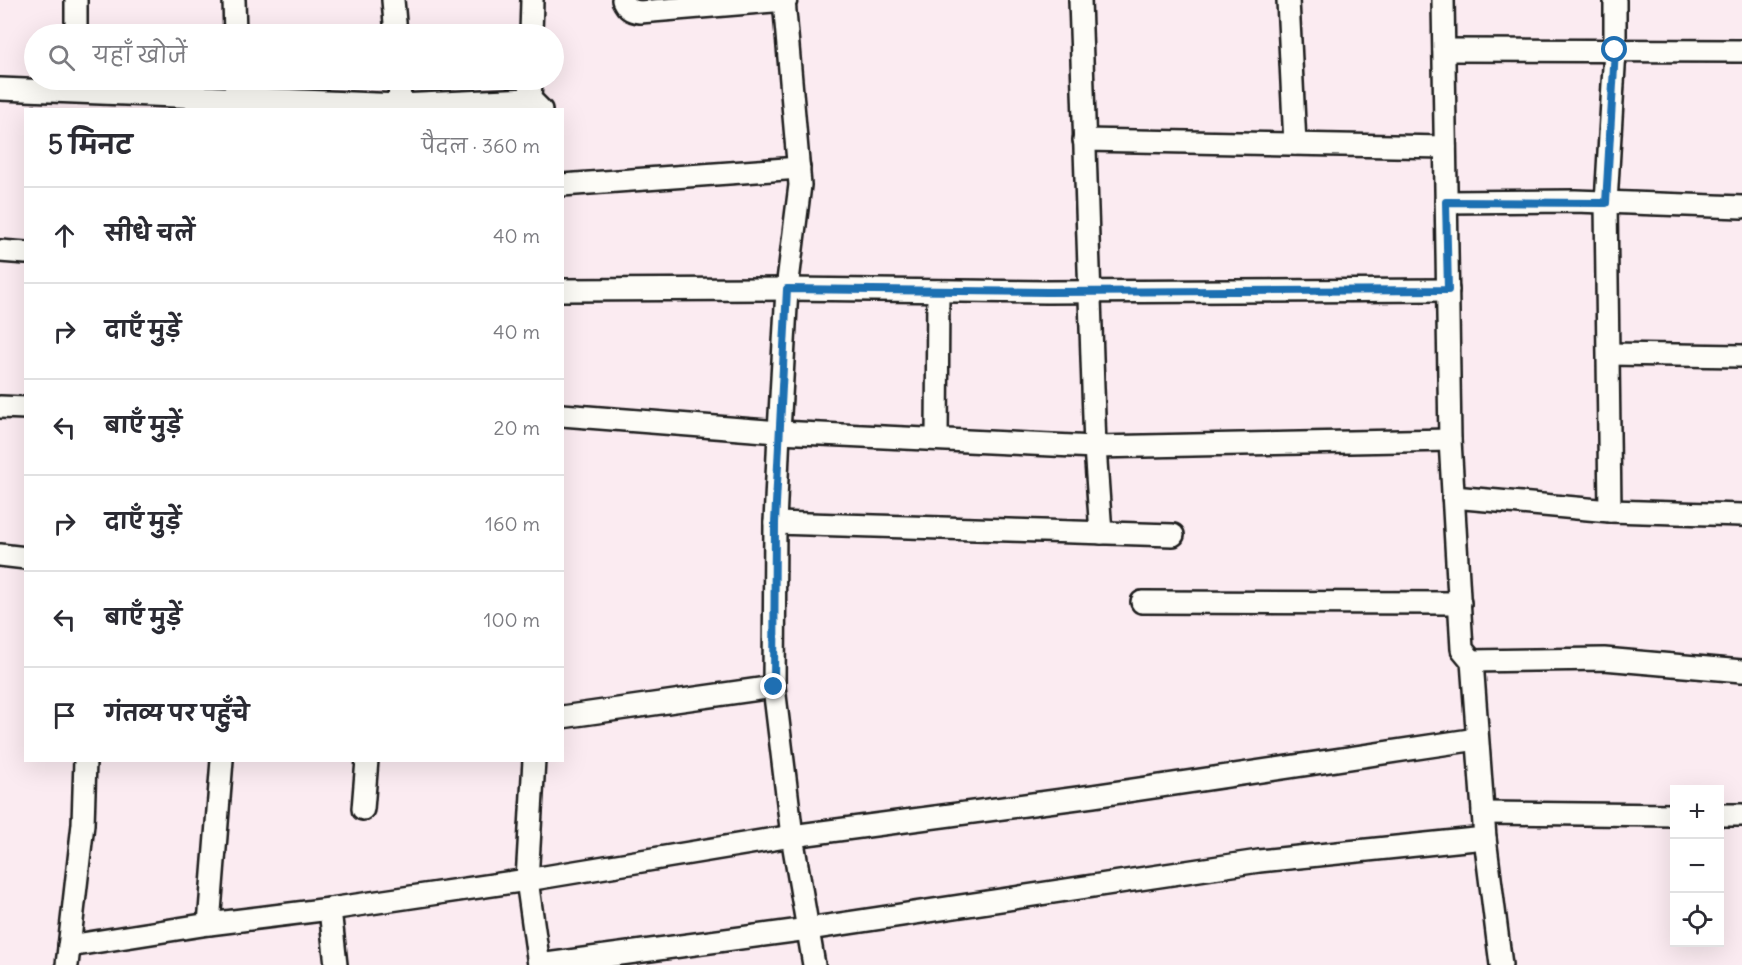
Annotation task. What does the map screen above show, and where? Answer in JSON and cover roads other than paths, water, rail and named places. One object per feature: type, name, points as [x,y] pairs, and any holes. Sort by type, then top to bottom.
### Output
[{"type":"street","points":[[76,0],[76,24]]},
{"type":"street","points":[[234,0],[235,24]]},
{"type":"street","points":[[393,0],[395,24]]},
{"type":"street","points":[[531,24],[532,0]]},
{"type":"street","points":[[623,0],[626,8],[640,12],[785,0],[800,185],[787,289],[779,432],[775,523],[774,687],[792,836],[814,965]]},
{"type":"street","points":[[1080,0],[1095,447],[1101,533]]},
{"type":"street","points":[[1288,0],[1295,144]]},
{"type":"street","points":[[1443,0],[1450,440],[1462,649],[1472,661],[1485,838],[1501,965]]},
{"type":"street","points":[[1610,511],[1606,203],[1615,50],[1615,0]]},
{"type":"street","points":[[1444,50],[1742,51]]},
{"type":"street","points":[[0,89],[24,88]]},
{"type":"street","points":[[246,90],[400,105],[534,96]]},
{"type":"street","points":[[399,90],[400,105]]},
{"type":"street","points":[[1083,141],[1445,147]]},
{"type":"street","points":[[564,185],[799,168]]},
{"type":"street","points":[[1446,202],[1742,207]]},
{"type":"street","points":[[0,251],[24,253]]},
{"type":"street","points":[[564,290],[787,289],[1090,292],[1448,290]]},
{"type":"street","points":[[938,291],[938,438]]},
{"type":"street","points":[[1609,354],[1742,357]]},
{"type":"street","points":[[0,406],[24,408]]},
{"type":"street","points":[[564,415],[779,432],[1095,447],[1450,440]]},
{"type":"street","points":[[1454,497],[1610,511],[1742,515]]},
{"type":"street","points":[[775,523],[1173,535]]},
{"type":"street","points":[[0,555],[24,558]]},
{"type":"street","points":[[1142,602],[1460,603]]},
{"type":"street","points":[[1472,661],[1604,659],[1742,671]]},
{"type":"street","points":[[564,717],[774,687]]},
{"type":"street","points":[[85,762],[82,824],[68,956],[209,924],[527,880],[792,836],[1093,796],[1477,739]]},
{"type":"street","points":[[209,924],[222,762]]},
{"type":"street","points":[[363,809],[367,762]]},
{"type":"street","points":[[534,762],[527,880],[539,965],[808,929],[1259,861],[1485,838]]},
{"type":"street","points":[[1483,813],[1670,815]]},
{"type":"street","points":[[1724,815],[1742,815]]},
{"type":"street","points":[[330,909],[336,965]]}]
